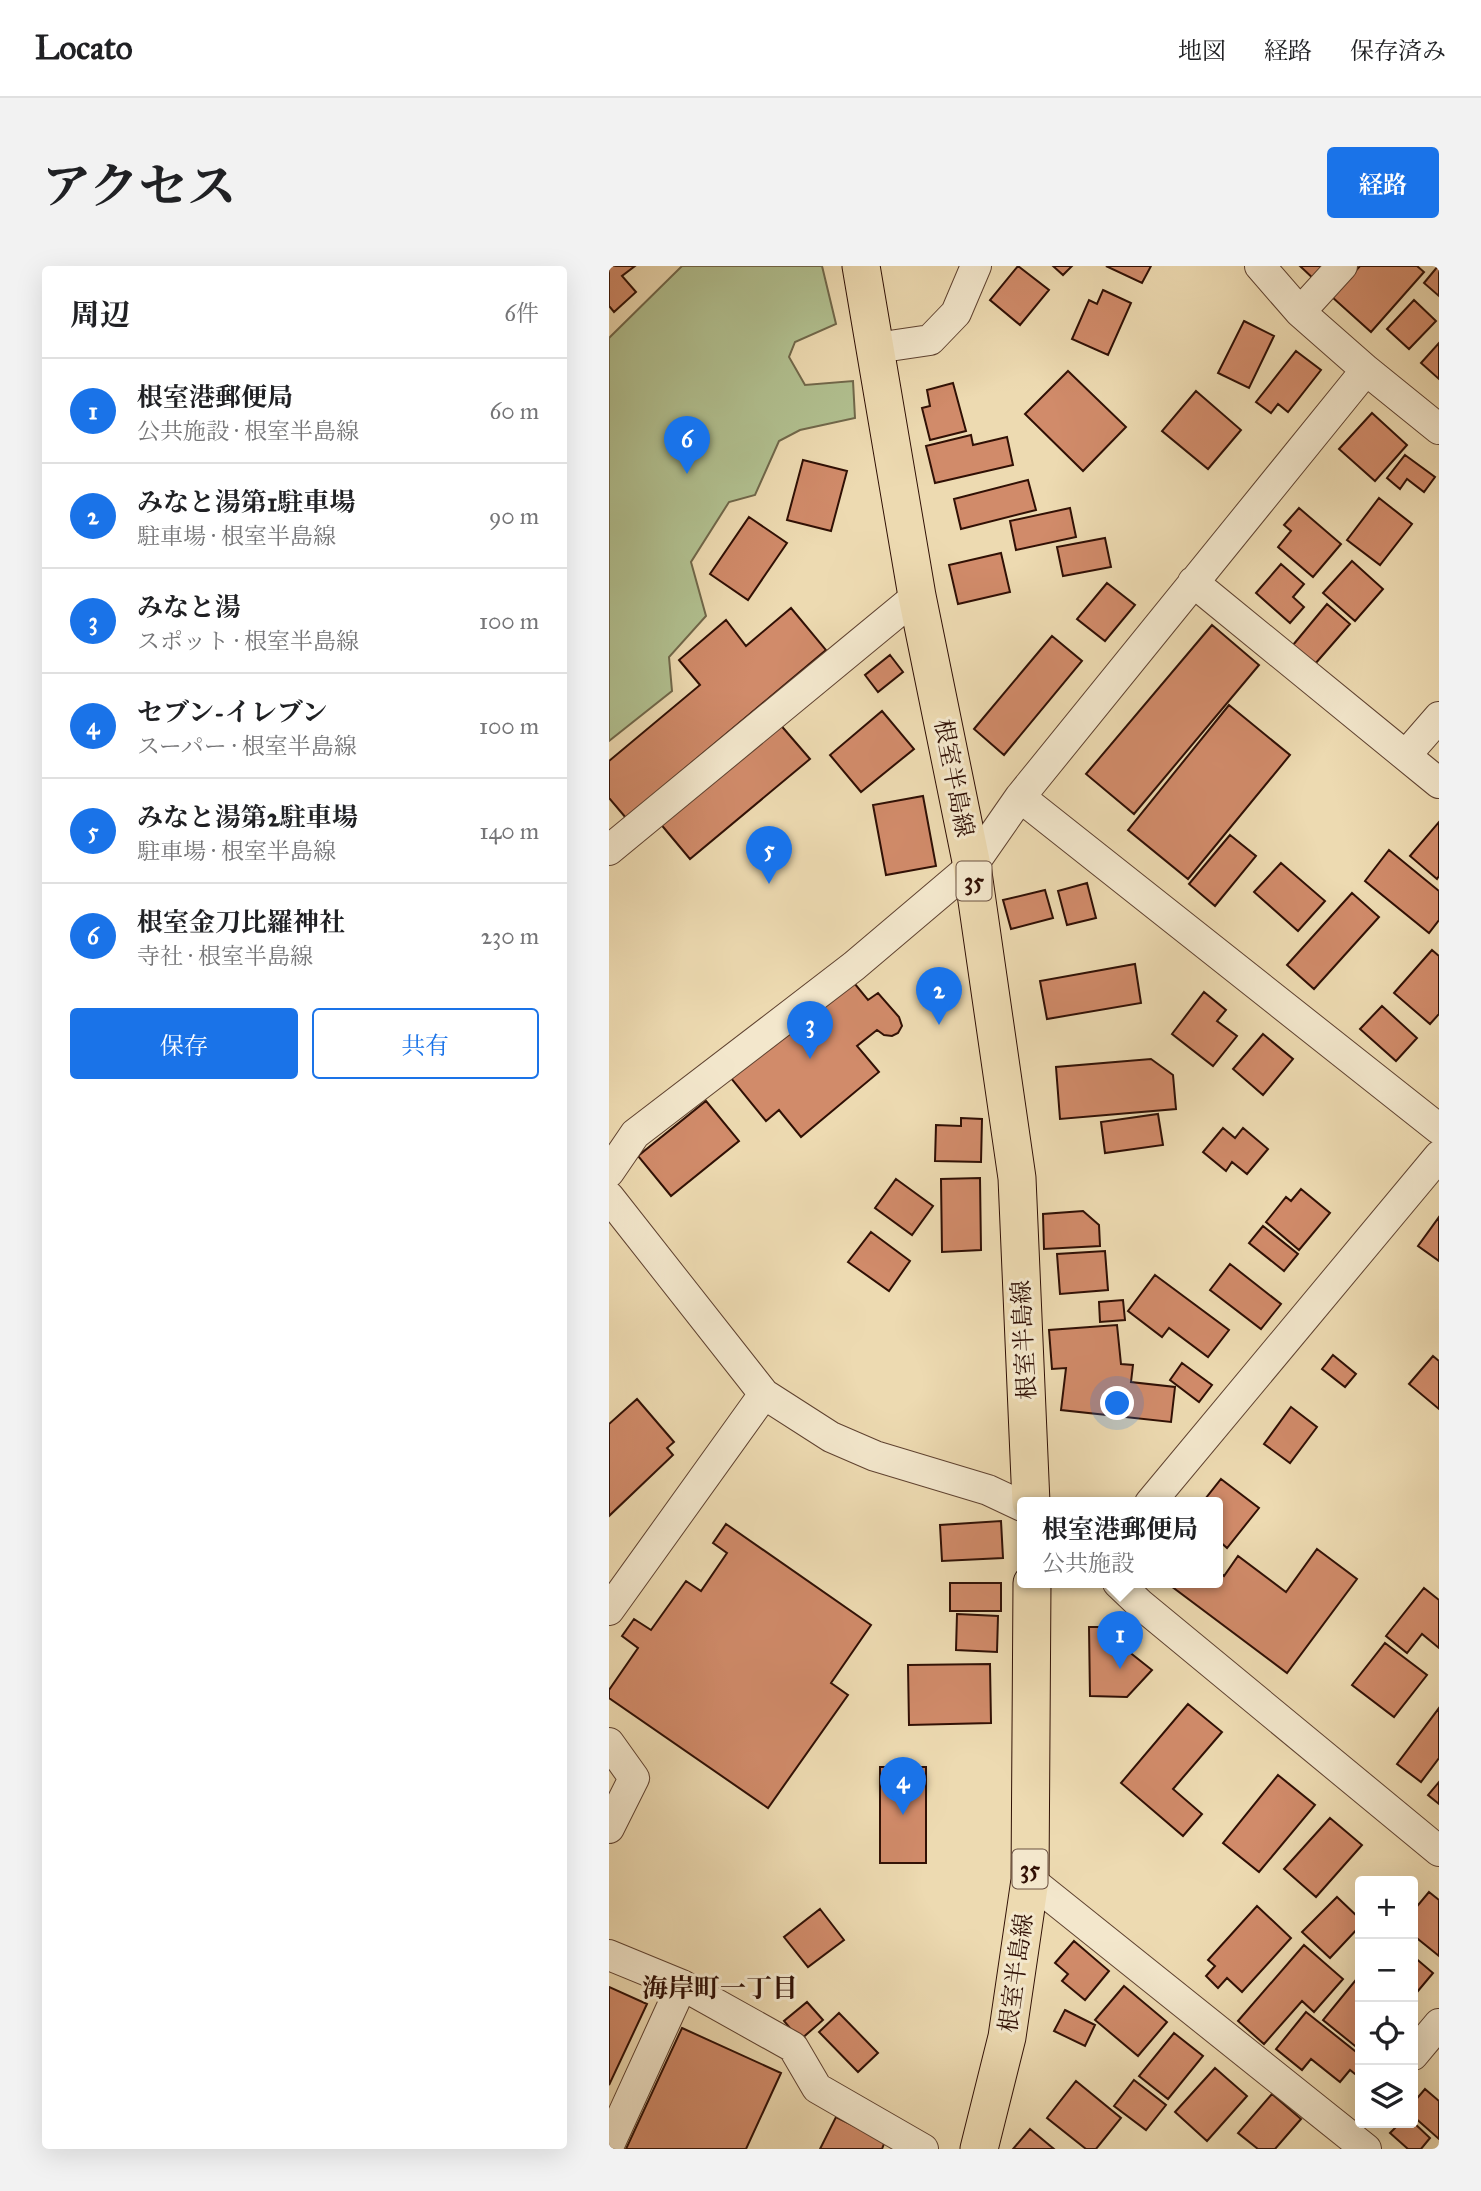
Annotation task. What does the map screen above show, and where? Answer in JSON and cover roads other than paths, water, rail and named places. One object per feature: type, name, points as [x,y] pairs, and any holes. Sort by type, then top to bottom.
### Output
[{"type":"main road","name":"根室半島線","points":[[861,266],[917,596],[972,866],[1017,1178],[1031,1497]]},
{"type":"main road","name":"根室半島線","points":[[979,2149],[1007,2037],[1030,1880],[1032,1588]]},
{"type":"street","points":[[876,348],[930,340],[956,313],[976,266]]},
{"type":"street","points":[[1260,266],[1300,312],[1439,429]]},
{"type":"street","points":[[1300,312],[1342,266]]},
{"type":"street","points":[[609,1172],[635,1134],[854,966],[972,866],[1020,797],[1366,370]]},
{"type":"street","points":[[1193,582],[1439,783]]},
{"type":"street","points":[[609,850],[917,596]]},
{"type":"street","points":[[1406,755],[1439,717]]},
{"type":"street","points":[[1020,797],[1439,1129]]},
{"type":"street","points":[[1155,1497],[1439,1156]]},
{"type":"street","points":[[609,1197],[764,1394],[831,1437],[875,1456],[988,1490],[1017,1504]]},
{"type":"street","points":[[609,1611],[764,1394]]},
{"type":"street","points":[[1124,1588],[1439,1852]]},
{"type":"street","points":[[609,1743],[634,1777],[609,1828]]},
{"type":"street","points":[[1030,1880],[1352,2138]]},
{"type":"street","points":[[609,1955],[682,1985],[793,2047],[817,2088],[923,2149]]},
{"type":"street","points":[[609,2145],[682,1985]]},
{"type":"street","points":[[1418,2050],[1439,2024]]},
{"type":"place","name":"根室金刀比羅神社","points":[[687,474]]},
{"type":"place","name":"みなと湯第2駐車場","points":[[769,884]]},
{"type":"place","name":"みなと湯第1駐車場","points":[[939,1025]]},
{"type":"place","name":"みなと湯","points":[[810,1059]]},
{"type":"place","name":"根室港郵便局","points":[[1120,1669]]},
{"type":"place","name":"セブン-イレブン","points":[[903,1815]]},
{"type":"district","name":"海岸町一丁目","points":[[720,1988]]}]
